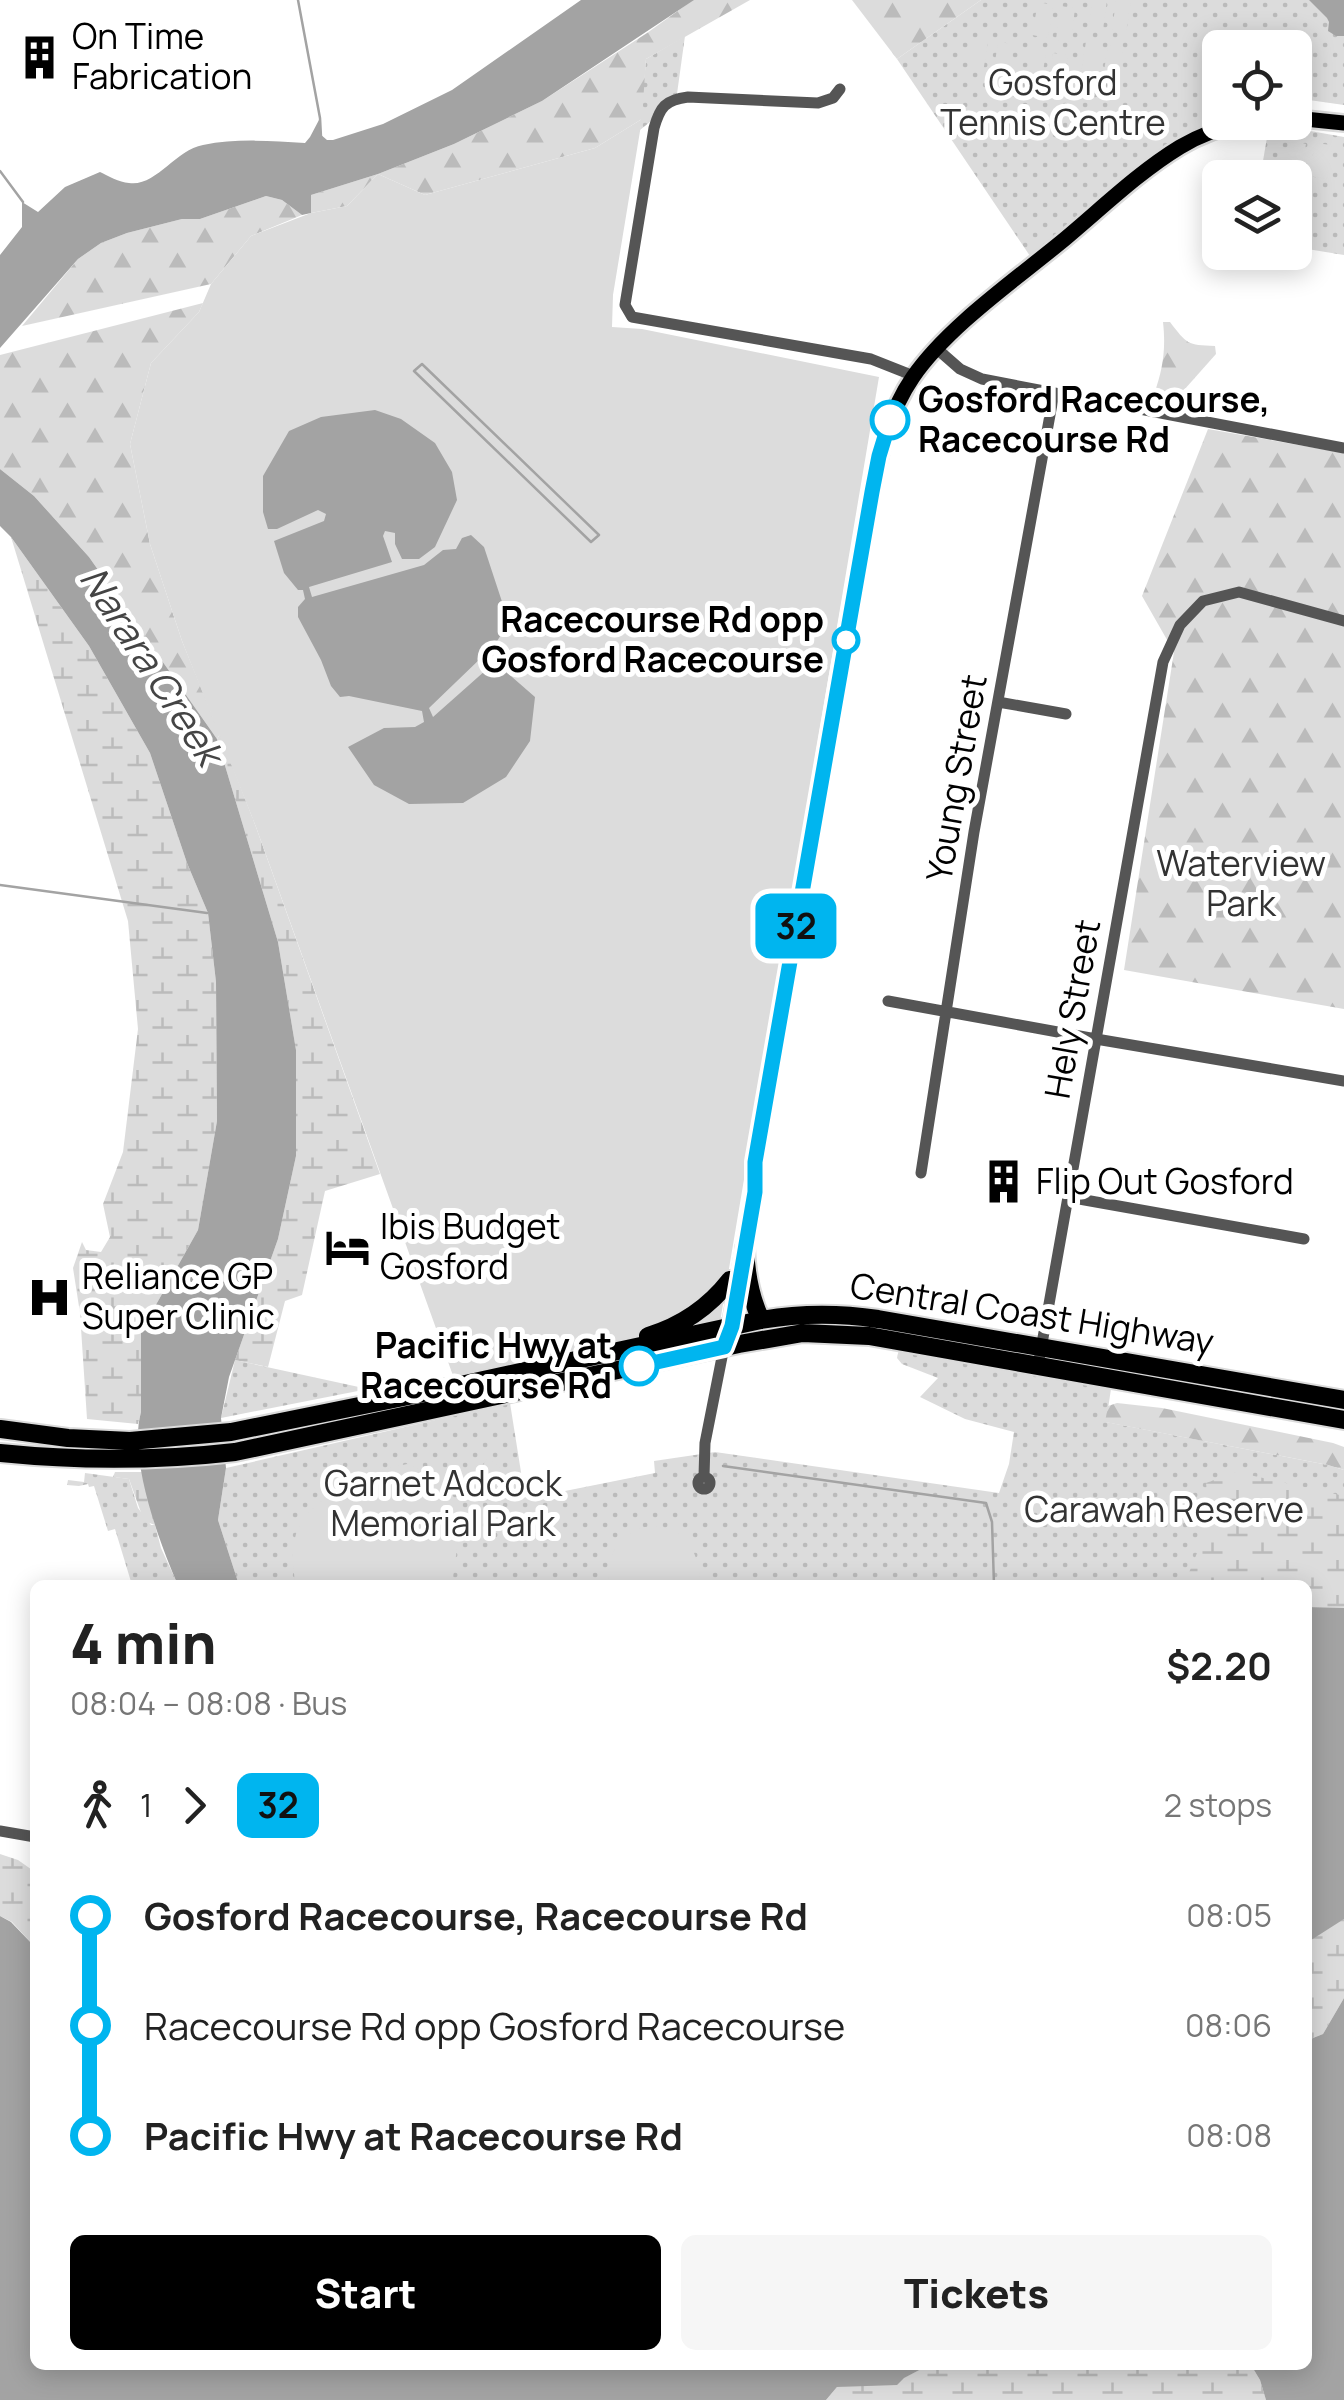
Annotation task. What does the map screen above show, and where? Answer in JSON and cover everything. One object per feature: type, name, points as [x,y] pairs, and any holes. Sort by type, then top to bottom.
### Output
[{"type":"highway","points":[[745,1248],[751,1295],[761,1320]]},
{"type":"highway","points":[[557,1364],[662,1332],[703,1308],[730,1280]]},
{"type":"highway","name":"Central Coast Highway","points":[[0,1453],[136,1460],[235,1452],[726,1334],[761,1320],[804,1314],[848,1314],[1341,1420]]},
{"type":"highway","name":"Central Coast Highway","points":[[0,1430],[130,1441],[231,1432],[557,1364],[726,1334],[844,1334],[1344,1400]]},
{"type":"main road","points":[[1312,120],[1344,123]]},
{"type":"main road","points":[[726,1334],[755,1192],[755,1162],[875,474],[890,420],[914,376],[936,348],[1152,166],[1202,136]]},
{"type":"main road","points":[[726,1334],[744,1191],[755,1162]]},
{"type":"street","points":[[840,89],[833,98],[818,103],[688,97],[663,104],[654,128],[624,305],[632,317],[870,359],[914,376]]},
{"type":"street","points":[[936,348],[967,374],[982,379],[1344,448]]},
{"type":"street","name":"Young Street","points":[[921,1173],[945,1010],[1054,393]]},
{"type":"street","name":"Hely Street","points":[[1040,1357],[1162,662],[1180,625],[1203,601],[1239,592],[1344,621]]},
{"type":"street","points":[[998,702],[1066,714]]},
{"type":"street","points":[[888,1000],[1344,1081]]},
{"type":"street","points":[[1068,1198],[1304,1239]]},
{"type":"street","points":[[704,1476],[705,1444],[726,1334]]},
{"type":"street","points":[[0,1831],[30,1836]]},
{"type":"green space","points":[[693,0],[750,0],[646,59],[642,119],[595,148],[425,195],[378,174],[454,144],[542,101]]},
{"type":"green space","points":[[852,0],[981,0],[897,59]]},
{"type":"green space","name":"Gosford Tennis Centre","points":[[981,0],[1344,0],[1344,105],[1312,100],[1312,30],[1202,30],[1202,126],[1125,176],[1030,256],[897,59]]},
{"type":"green space","points":[[1093,0],[1107,0],[1103,30],[1089,28]]},
{"type":"green space","points":[[1116,0],[1131,0],[1126,33],[1112,31]]},
{"type":"green space","points":[[1038,2],[1053,5],[1048,38],[1032,35]]},
{"type":"green space","points":[[1060,6],[1075,8],[1071,42],[1056,40]]},
{"type":"green space","points":[[685,36],[676,101],[640,130],[646,59]]},
{"type":"green space","points":[[973,38],[988,41],[983,73],[967,71]]},
{"type":"green space","points":[[1086,41],[1102,43],[1096,77],[1081,74]]},
{"type":"green space","points":[[998,42],[1014,44],[1008,78],[993,75]]},
{"type":"green space","points":[[1108,45],[1123,47],[1119,80],[1103,78]]},
{"type":"green space","points":[[1031,49],[1046,52],[1041,85],[1025,82]]},
{"type":"green space","points":[[1053,53],[1068,55],[1063,88],[1048,86]]},
{"type":"green space","points":[[642,119],[613,295],[612,327],[642,329],[879,377],[720,1322],[456,1384],[256,827],[182,641],[150,544],[130,444],[151,363],[199,312],[211,284],[251,236],[311,213],[347,206],[378,174],[425,195],[595,148]]},
{"type":"green space","name":"Gosford Tennis Centre","points":[[1312,131],[1344,137],[1344,255],[1312,250],[1312,160],[1263,160],[1267,140],[1312,140]]},
{"type":"green space","points":[[1291,141],[1306,144],[1303,160],[1288,160]]},
{"type":"green space","points":[[1315,143],[1332,145],[1327,179],[1312,176]]},
{"type":"green space","points":[[378,174],[347,206],[311,213],[311,195]]},
{"type":"green space","points":[[266,196],[282,200],[302,215],[251,236],[211,284],[22,326],[78,259],[101,243],[182,219],[200,219]]},
{"type":"green space","points":[[203,303],[151,363],[130,444],[150,544],[182,641],[220,734],[217,739],[89,557],[34,496],[0,469],[0,355]]},
{"type":"green space","points":[[1163,322],[1170,322],[1188,342],[1215,346],[1216,354],[1176,399],[1154,394],[1163,359]]},
{"type":"green space","name":"Waterview Park","points":[[1208,429],[1344,453],[1344,1009],[1124,970],[1174,652],[1142,596]]},
{"type":"green space","points":[[11,537],[89,646],[150,753],[208,913],[216,982],[217,1121],[198,1230],[153,1310],[141,1320],[138,1424],[87,1419],[73,1268],[82,1242],[86,1250],[101,1252],[110,1237],[103,1204],[123,1152],[138,1029],[128,921]]},
{"type":"green space","points":[[220,734],[380,1174],[325,1191],[302,1295],[285,1301],[268,1367],[235,1360],[278,1239],[296,1156],[296,1050],[278,942],[217,739]]},
{"type":"green space","name":"Garnet Adcock Memorial Park","points":[[899,1349],[1111,1389],[1106,1422],[1344,1470],[1344,1608],[1312,1607],[1312,1580],[237,1580],[218,1520],[226,1468],[510,1403],[524,1491],[533,1490],[535,1497],[655,1473],[654,1461],[715,1452],[999,1493],[1014,1432],[965,1419],[920,1397],[938,1378],[902,1364],[897,1358]]},
{"type":"green space","points":[[235,1360],[368,1389],[221,1418]]},
{"type":"green space","points":[[1117,1403],[1162,1408],[1333,1443],[1344,1447],[1344,1470],[1105,1422],[1108,1406]]},
{"type":"green space","points":[[487,1459],[500,1466],[487,1488],[473,1480]]},
{"type":"green space","points":[[407,1464],[444,1481],[454,1508],[457,1532],[453,1580],[295,1580],[292,1550],[297,1530],[309,1512],[325,1498],[354,1487],[375,1471]]},
{"type":"green space","points":[[115,1472],[142,1472],[155,1525],[144,1521],[129,1479],[113,1477]]},
{"type":"green space","points":[[1236,1472],[1344,1496],[1344,1608],[1312,1607],[1312,1580],[1186,1580],[1210,1521],[1206,1483]]},
{"type":"green space","points":[[85,1473],[129,1479],[138,1508],[155,1525],[176,1580],[130,1580],[115,1529],[108,1531],[94,1486],[67,1485],[68,1480],[84,1482]]},
{"type":"green space","points":[[659,1527],[680,1535],[693,1550],[700,1580],[609,1580],[615,1548],[635,1531]]},
{"type":"green space","points":[[0,1854],[30,1868],[30,1942],[12,1922],[0,1916]]},
{"type":"green space","points":[[1344,1919],[1344,1998],[1323,2034],[1312,2038],[1312,1939]]},
{"type":"green space","points":[[919,2370],[1254,2370],[1266,2400],[826,2400],[837,2387],[903,2378]]},
{"type":"water","points":[[581,0],[694,0],[542,101],[454,144],[311,195],[311,213],[302,215],[282,200],[266,196],[200,219],[182,219],[101,243],[78,259],[0,348],[0,255],[22,227],[22,202],[38,212],[65,187],[100,172],[139,183],[203,145],[241,141],[305,143],[320,118],[320,134],[327,140],[383,124],[452,90]]},
{"type":"water","points":[[1309,0],[1344,0],[1344,36],[1328,31],[1327,18]]},
{"type":"water","points":[[375,410],[401,419],[435,443],[452,472],[457,500],[435,547],[419,559],[402,559],[395,533],[385,531],[383,536],[392,562],[309,587],[312,597],[424,565],[443,550],[456,549],[462,538],[471,535],[484,547],[509,623],[490,651],[429,708],[433,717],[495,662],[535,697],[530,741],[506,777],[463,803],[409,804],[374,785],[348,747],[384,728],[415,727],[424,722],[422,711],[340,697],[331,686],[298,617],[298,607],[305,599],[303,590],[298,590],[284,573],[274,541],[324,521],[326,514],[318,510],[277,529],[268,529],[263,512],[263,476],[289,431],[321,417]]},
{"type":"water","name":"Narara Creek","points":[[0,469],[34,496],[89,557],[217,739],[278,942],[296,1050],[296,1156],[278,1239],[229,1377],[221,1418],[226,1468],[218,1520],[237,1580],[176,1580],[142,1476],[138,1431],[143,1310],[153,1310],[198,1230],[217,1121],[216,982],[208,913],[150,753],[89,646],[0,526]]},
{"type":"water","points":[[1312,1607],[1344,1608],[1344,1919],[1312,1939]]},
{"type":"water","points":[[0,1916],[30,1942],[30,2370],[919,2370],[897,2385],[837,2387],[826,2400],[0,2400]]},
{"type":"water","points":[[1344,1998],[1344,2400],[1266,2400],[1254,2370],[1312,2370],[1312,2038],[1323,2034]]},
{"type":"waterway","points":[[298,0],[321,137]]},
{"type":"waterway","points":[[0,171],[23,202]]},
{"type":"waterway","points":[[422,364],[599,535],[591,542],[414,371],[422,364]]},
{"type":"waterway","points":[[0,885],[207,913]]},
{"type":"waterway","points":[[723,1466],[986,1503],[992,1522],[994,1580]]},
{"type":"bus line","name":"32","points":[[639,1366],[724,1347],[732,1326],[755,1192],[755,1162],[872,492],[890,420]]},
{"type":"place","name":"On Time Fabrication","points":[[39,57]]},
{"type":"place","name":"Gosford Racecourse, Racecourse Rd","points":[[890,420]]},
{"type":"place","name":"Racecourse Rd opp Gosford Racecourse","points":[[846,640]]},
{"type":"place","name":"Flip Out Gosford","points":[[1003,1182]]},
{"type":"place","name":"Ibis Budget Gosford","points":[[347,1247]]},
{"type":"place","name":"Reliance GP Super Clinic","points":[[49,1297]]},
{"type":"place","name":"Pacific Hwy at Racecourse Rd","points":[[639,1366]]},
{"type":"park label","name":"Carawah Reserve","points":[[1164,1510]]}]
